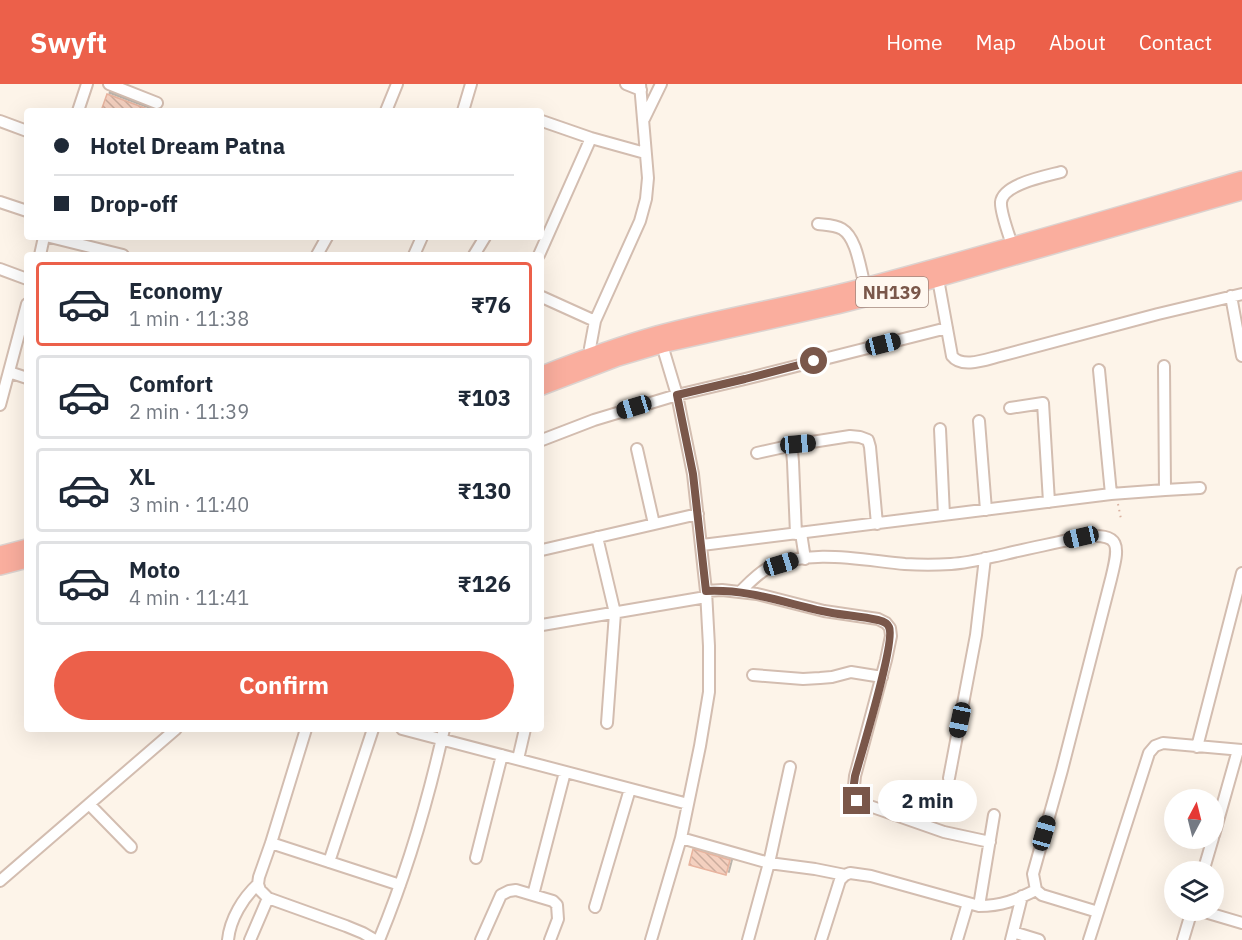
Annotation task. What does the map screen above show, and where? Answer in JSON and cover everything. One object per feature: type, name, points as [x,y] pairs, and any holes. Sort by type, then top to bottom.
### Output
[{"type":"highway","name":"NH139","points":[[544,373],[837,306],[938,279],[1014,252],[1242,179]]},
{"type":"highway","name":"NH139","points":[[544,386],[595,360],[614,346],[659,333],[1014,252],[1242,192]]},
{"type":"highway","points":[[0,554],[24,548]]},
{"type":"highway","points":[[0,567],[24,561]]},
{"type":"street","points":[[79,108],[87,84]]},
{"type":"street","points":[[109,84],[123,87],[157,103]]},
{"type":"street","points":[[387,108],[397,84]]},
{"type":"street","points":[[465,108],[471,84]]},
{"type":"street","points":[[595,360],[590,348],[595,321],[640,221],[646,199],[648,178],[641,87],[626,84]]},
{"type":"street","points":[[643,123],[661,84]]},
{"type":"street","points":[[0,121],[24,130]]},
{"type":"street","points":[[544,122],[645,153]]},
{"type":"street","points":[[546,226],[591,138]]},
{"type":"street","points":[[1014,252],[1001,208],[1001,199],[1010,189],[1021,184],[1061,172]]},
{"type":"street","points":[[0,202],[24,211]]},
{"type":"street","points":[[818,224],[834,226],[843,230],[850,237],[864,286]]},
{"type":"street","points":[[62,240],[111,252]]},
{"type":"street","points":[[0,269],[24,278]]},
{"type":"street","points":[[938,279],[952,356],[961,363],[1000,356],[1237,295],[1242,356]]},
{"type":"street","points":[[544,298],[595,321]]},
{"type":"street","points":[[0,405],[24,315]]},
{"type":"street","points":[[544,439],[594,420],[677,395],[947,328]]},
{"type":"street","points":[[651,940],[681,838],[709,692],[706,594],[693,474],[677,395],[662,345]]},
{"type":"street","points":[[1164,366],[1165,490]]},
{"type":"street","points":[[1099,370],[1111,494]]},
{"type":"street","points":[[9,372],[24,377]]},
{"type":"street","points":[[1010,408],[1043,403],[1049,502]]},
{"type":"street","points":[[979,421],[986,510]]},
{"type":"street","points":[[940,429],[944,515]]},
{"type":"street","points":[[757,453],[850,436],[868,440],[876,524]]},
{"type":"street","points":[[793,445],[799,533],[805,559]]},
{"type":"street","points":[[637,449],[654,524]]},
{"type":"street","points":[[702,545],[1111,494],[1200,488]]},
{"type":"street","points":[[544,550],[698,514]]},
{"type":"street","points":[[740,592],[755,577],[769,568],[794,560],[846,557],[906,564],[952,564],[1081,537],[1096,535],[1106,536],[1112,540],[1116,547],[1111,579],[1033,873],[1036,890],[1042,895],[1098,912]]},
{"type":"street","points":[[597,537],[615,613],[607,723]]},
{"type":"street","points":[[949,778],[976,635],[986,558]]},
{"type":"street","points":[[1197,747],[1242,573]]},
{"type":"street","points":[[544,625],[615,613],[722,590],[757,594],[824,611],[886,623],[890,628],[891,636],[855,776],[854,796],[857,801],[864,804],[944,832],[990,842]]},
{"type":"street","points":[[753,675],[803,679],[832,677],[851,672],[882,677]]},
{"type":"street","points":[[0,881],[173,732]]},
{"type":"street","points":[[305,732],[259,877],[260,890],[268,898],[346,926],[377,940],[400,885],[421,818],[443,734]]},
{"type":"street","points":[[329,862],[372,732]]},
{"type":"street","points":[[427,732],[443,734],[502,755],[688,804]]},
{"type":"street","points":[[518,759],[524,732]]},
{"type":"street","points":[[1089,940],[1149,753],[1155,746],[1163,743],[1240,750],[1224,802]]},
{"type":"street","points":[[476,858],[502,755]]},
{"type":"street","points":[[748,940],[769,863],[790,767]]},
{"type":"street","points":[[533,895],[565,772]]},
{"type":"street","points":[[595,907],[630,789]]},
{"type":"street","points":[[89,804],[131,847]]},
{"type":"street","points":[[957,940],[973,905],[990,842],[994,815]]},
{"type":"street","points":[[681,838],[769,863],[844,875],[850,873],[871,876],[973,905],[993,906],[1011,902],[1036,890]]},
{"type":"street","points":[[271,843],[400,885]]},
{"type":"street","points":[[821,940],[840,880],[844,875]]},
{"type":"street","points":[[228,940],[228,934],[241,903],[258,884]]},
{"type":"street","points":[[481,940],[501,895],[516,890],[553,901],[557,905],[558,919],[550,940]]},
{"type":"street","points":[[1022,896],[1012,936],[1039,940]]},
{"type":"street","points":[[250,940],[268,898]]},
{"type":"street","points":[[1224,918],[1242,923]]},
{"type":"street","points":[[1183,940],[1189,921]]},
{"type":"path","points":[[1111,494],[1118,502],[1121,519]]},
{"type":"building","points":[[107,94],[145,108],[102,108]]},
{"type":"building","points":[[693,849],[730,860],[726,875],[689,865]]},
{"type":"route","points":[[814,361],[677,395],[693,474],[706,591],[722,590],[757,594],[824,611],[878,620],[886,623],[890,628],[891,636],[886,660],[855,776],[853,790],[857,801]]}]
